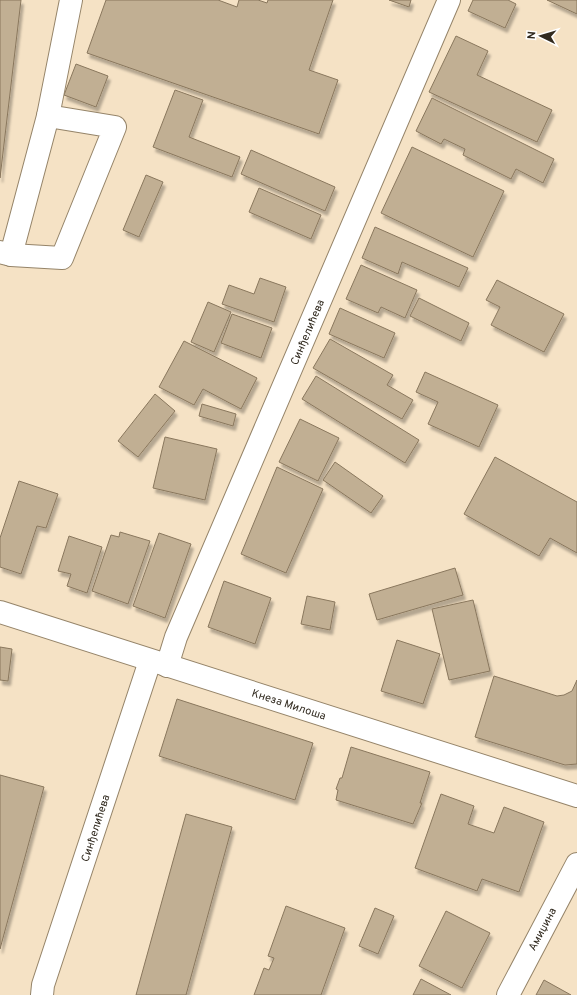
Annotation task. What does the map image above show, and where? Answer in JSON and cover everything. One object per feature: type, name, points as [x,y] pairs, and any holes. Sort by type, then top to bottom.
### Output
[{"type":"street","points":[[48,116],[115,127],[62,258],[5,253],[48,116],[71,0]]},
{"type":"street","name":"Синђелићева","points":[[42,995],[43,985],[158,663],[176,637],[449,0]]},
{"type":"street","name":"Кнеза Милоша","points":[[0,612],[577,796]]},
{"type":"street","name":"Амиџина","points":[[508,995],[577,864]]},
{"type":"building","points":[[0,0],[21,0],[0,178]]},
{"type":"building","points":[[106,0],[218,0],[237,7],[239,0],[258,0],[267,3],[268,0],[333,0],[309,70],[338,80],[319,134],[87,53]]},
{"type":"building","points":[[389,0],[411,0],[409,7]]},
{"type":"building","points":[[473,0],[508,0],[516,4],[505,28],[468,11]]},
{"type":"building","points":[[547,0],[577,0],[577,14]]},
{"type":"building","points":[[456,36],[488,51],[477,75],[552,110],[537,142],[429,92]]},
{"type":"building","points":[[76,64],[108,76],[96,107],[64,95]]},
{"type":"building","points":[[175,90],[203,100],[189,137],[240,157],[232,177],[153,147]]},
{"type":"building","points":[[432,98],[554,159],[543,183],[516,169],[511,179],[463,155],[465,149],[444,139],[441,144],[416,131]]},
{"type":"building","points":[[412,147],[504,191],[473,257],[381,213]]},
{"type":"building","points":[[251,150],[335,187],[325,211],[241,174]]},
{"type":"building","points":[[146,175],[163,182],[139,237],[123,230]]},
{"type":"building","points":[[259,188],[321,215],[311,239],[249,212]]},
{"type":"building","points":[[375,227],[468,268],[459,287],[402,262],[398,274],[362,258]]},
{"type":"building","points":[[361,265],[417,290],[405,318],[381,307],[378,313],[346,299]]},
{"type":"building","points":[[260,278],[286,287],[274,322],[222,304],[229,285],[254,294]]},
{"type":"building","points":[[497,280],[564,314],[544,352],[491,325],[500,307],[486,300]]},
{"type":"building","points":[[419,298],[469,323],[461,341],[410,316]]},
{"type":"building","points":[[208,302],[231,312],[214,352],[191,342]]},
{"type":"building","points":[[340,308],[395,333],[384,358],[329,334]]},
{"type":"building","points":[[232,314],[272,328],[261,358],[221,343]]},
{"type":"building","points":[[330,339],[393,375],[387,385],[413,400],[402,419],[313,368]]},
{"type":"building","points":[[184,341],[257,378],[241,409],[203,389],[194,405],[159,387]]},
{"type":"building","points":[[425,372],[498,405],[479,447],[428,424],[438,402],[416,392]]},
{"type":"building","points":[[316,376],[419,440],[405,463],[302,399]]},
{"type":"building","points":[[155,394],[175,411],[138,457],[118,441]]},
{"type":"building","points":[[202,404],[236,414],[233,426],[199,416]]},
{"type":"building","points":[[300,419],[339,438],[318,481],[279,462]]},
{"type":"building","points":[[165,437],[217,449],[205,500],[153,488]]},
{"type":"building","points":[[495,457],[577,502],[577,553],[550,538],[539,556],[464,514]]},
{"type":"building","points":[[335,462],[383,496],[371,513],[323,480]]},
{"type":"building","points":[[277,467],[323,489],[286,573],[241,554]]},
{"type":"building","points":[[19,481],[58,494],[46,528],[37,526],[21,574],[0,567],[0,538]]},
{"type":"building","points":[[120,532],[150,541],[128,604],[92,591],[111,535],[119,537]]},
{"type":"building","points":[[159,533],[191,544],[165,618],[133,606]]},
{"type":"building","points":[[69,536],[102,547],[87,593],[67,586],[71,574],[58,571]]},
{"type":"building","points":[[455,568],[463,595],[377,620],[369,594]]},
{"type":"building","points":[[224,581],[271,598],[255,644],[208,627]]},
{"type":"building","points":[[307,596],[335,602],[330,630],[301,624]]},
{"type":"building","points":[[473,600],[490,671],[449,680],[432,609]]},
{"type":"building","points":[[397,640],[440,654],[423,704],[381,691]]},
{"type":"building","points":[[0,647],[12,649],[8,681],[0,680]]},
{"type":"building","points":[[494,676],[557,696],[564,695],[572,691],[577,680],[577,764],[565,765],[475,737]]},
{"type":"building","points":[[177,699],[313,743],[295,800],[159,756]]},
{"type":"building","points":[[351,747],[430,772],[420,803],[422,803],[413,824],[336,800],[338,790],[336,789],[340,778],[342,778]]},
{"type":"building","points":[[0,775],[44,787],[0,949]]},
{"type":"building","points":[[441,794],[474,806],[468,824],[494,833],[504,807],[544,822],[519,892],[482,879],[477,891],[415,868]]},
{"type":"building","points":[[186,814],[232,827],[186,995],[136,995]]},
{"type":"building","points":[[286,906],[345,928],[321,995],[254,995],[264,968],[269,970],[274,958],[268,956]]},
{"type":"building","points":[[375,908],[394,916],[378,954],[359,946]]},
{"type":"building","points":[[446,911],[490,933],[462,988],[419,966]]},
{"type":"building","points":[[421,979],[451,995],[413,995]]},
{"type":"building","points":[[544,980],[571,995],[536,995]]}]
